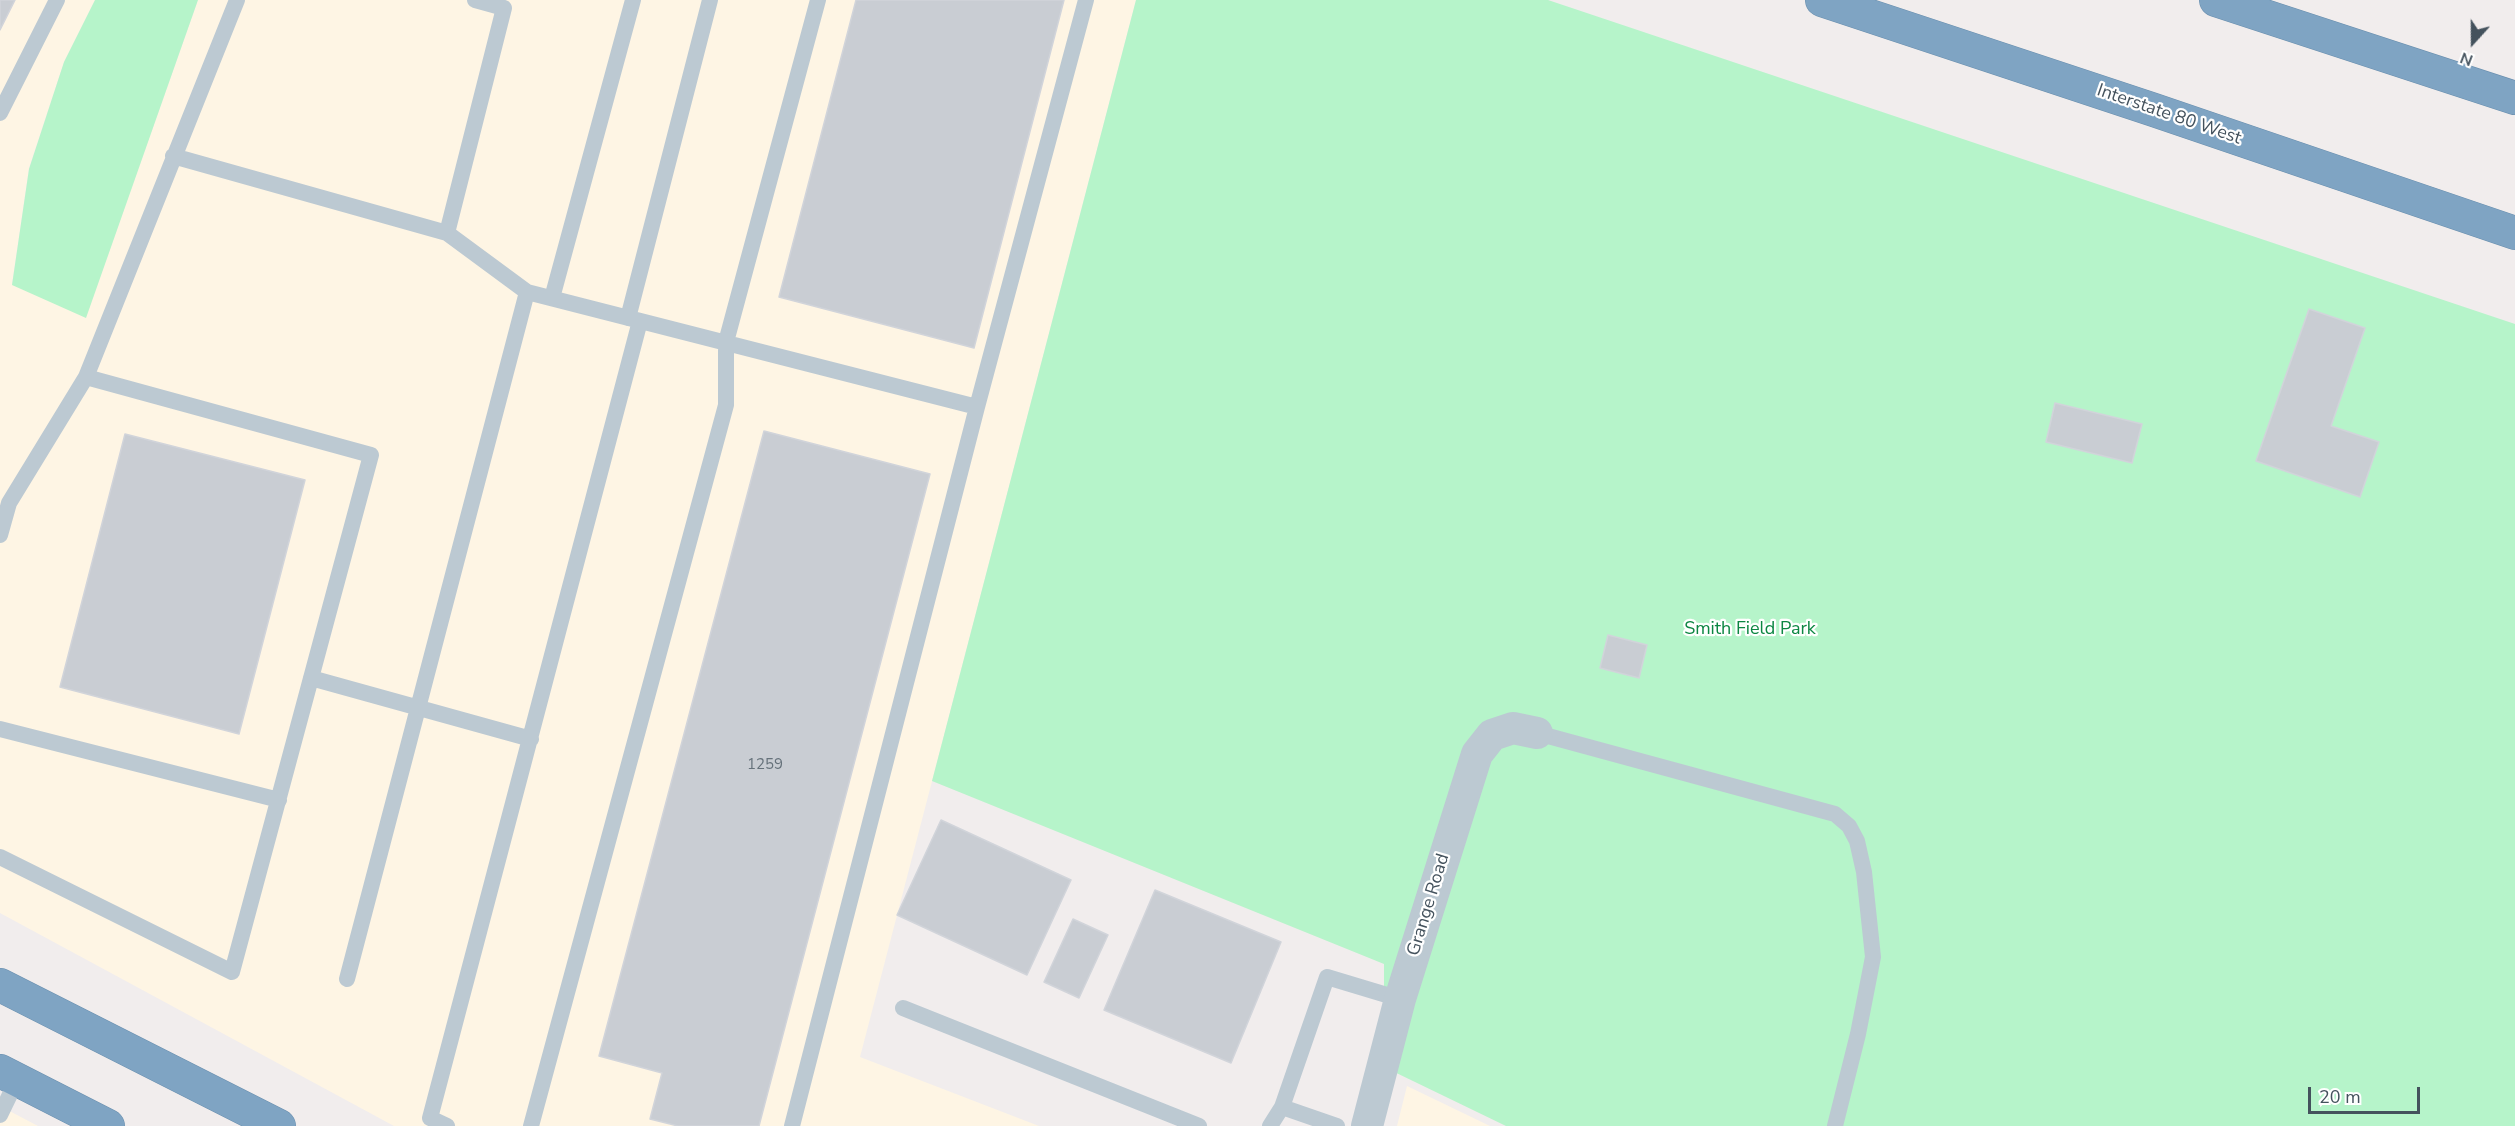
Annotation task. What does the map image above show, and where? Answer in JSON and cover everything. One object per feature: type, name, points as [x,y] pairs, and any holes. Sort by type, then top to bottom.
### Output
[{"type":"highway","name":"Interstate 80 West","points":[[1822,0],[2515,232]]},
{"type":"highway","points":[[2216,0],[2515,98]]},
{"type":"highway","points":[[0,985],[279,1126]]},
{"type":"highway","points":[[9,1076],[108,1126]]},
{"type":"street","name":"Grange Road","points":[[1367,1126],[1400,999],[1477,754],[1492,735],[1513,728],[1537,733]]},
{"type":"lane","points":[[0,113],[57,0]]},
{"type":"lane","points":[[0,535],[9,503],[86,377],[237,0]]},
{"type":"lane","points":[[447,233],[504,8],[475,0]]},
{"type":"lane","points":[[552,298],[633,0]]},
{"type":"lane","points":[[447,1126],[430,1118],[531,739],[710,0]]},
{"type":"lane","points":[[531,1126],[726,405],[726,342],[818,0]]},
{"type":"lane","points":[[792,1126],[977,407],[1086,0]]},
{"type":"lane","points":[[173,156],[447,233],[527,292],[977,407]]},
{"type":"lane","points":[[347,979],[527,292]]},
{"type":"lane","points":[[0,856],[232,972],[371,455],[86,377]]},
{"type":"lane","points":[[311,678],[531,739]]},
{"type":"lane","points":[[0,729],[279,800]]},
{"type":"lane","points":[[1537,733],[1824,810],[1835,814],[1849,826],[1857,842],[1864,872],[1873,957],[1858,1034],[1835,1126]]},
{"type":"lane","points":[[1270,1126],[1282,1107],[1327,977],[1400,999]]},
{"type":"lane","points":[[903,1008],[1199,1126]]},
{"type":"lane","points":[[0,1115],[9,1076]]},
{"type":"lane","points":[[1282,1107],[1337,1126]]},
{"type":"shaded area","points":[[0,0],[95,0],[64,62],[29,168],[12,284],[86,317],[198,0],[1136,0],[860,1057],[1039,1126],[394,1126],[0,913]]},
{"type":"shaded area","points":[[1407,1086],[1490,1126],[1397,1126]]},
{"type":"shaded area","points":[[0,1106],[38,1126],[0,1126]]},
{"type":"green space","points":[[95,0],[198,0],[86,318],[12,285],[29,169],[64,62]]},
{"type":"green space","name":"Smith Field Park","points":[[1136,0],[1548,0],[2515,324],[2515,1126],[1506,1126],[1384,1067],[1384,964],[932,781]]},
{"type":"building","points":[[0,0],[15,0],[0,30]]},
{"type":"building","points":[[856,0],[1064,0],[974,348],[779,297]]},
{"type":"building","points":[[2309,309],[2365,328],[2331,426],[2379,442],[2360,497],[2256,461]]},
{"type":"building","points":[[2055,403],[2142,424],[2132,463],[2046,442]]},
{"type":"building","points":[[764,431],[930,474],[759,1126],[678,1126],[650,1119],[662,1073],[599,1056]]},
{"type":"building","points":[[125,434],[305,480],[239,734],[60,687]]},
{"type":"building","points":[[1608,635],[1647,645],[1639,678],[1600,668]]},
{"type":"building","points":[[941,820],[1071,880],[1027,975],[897,915]]},
{"type":"building","points":[[1155,890],[1281,942],[1231,1063],[1104,1010]]},
{"type":"building","points":[[1073,919],[1108,935],[1079,998],[1044,982]]}]
